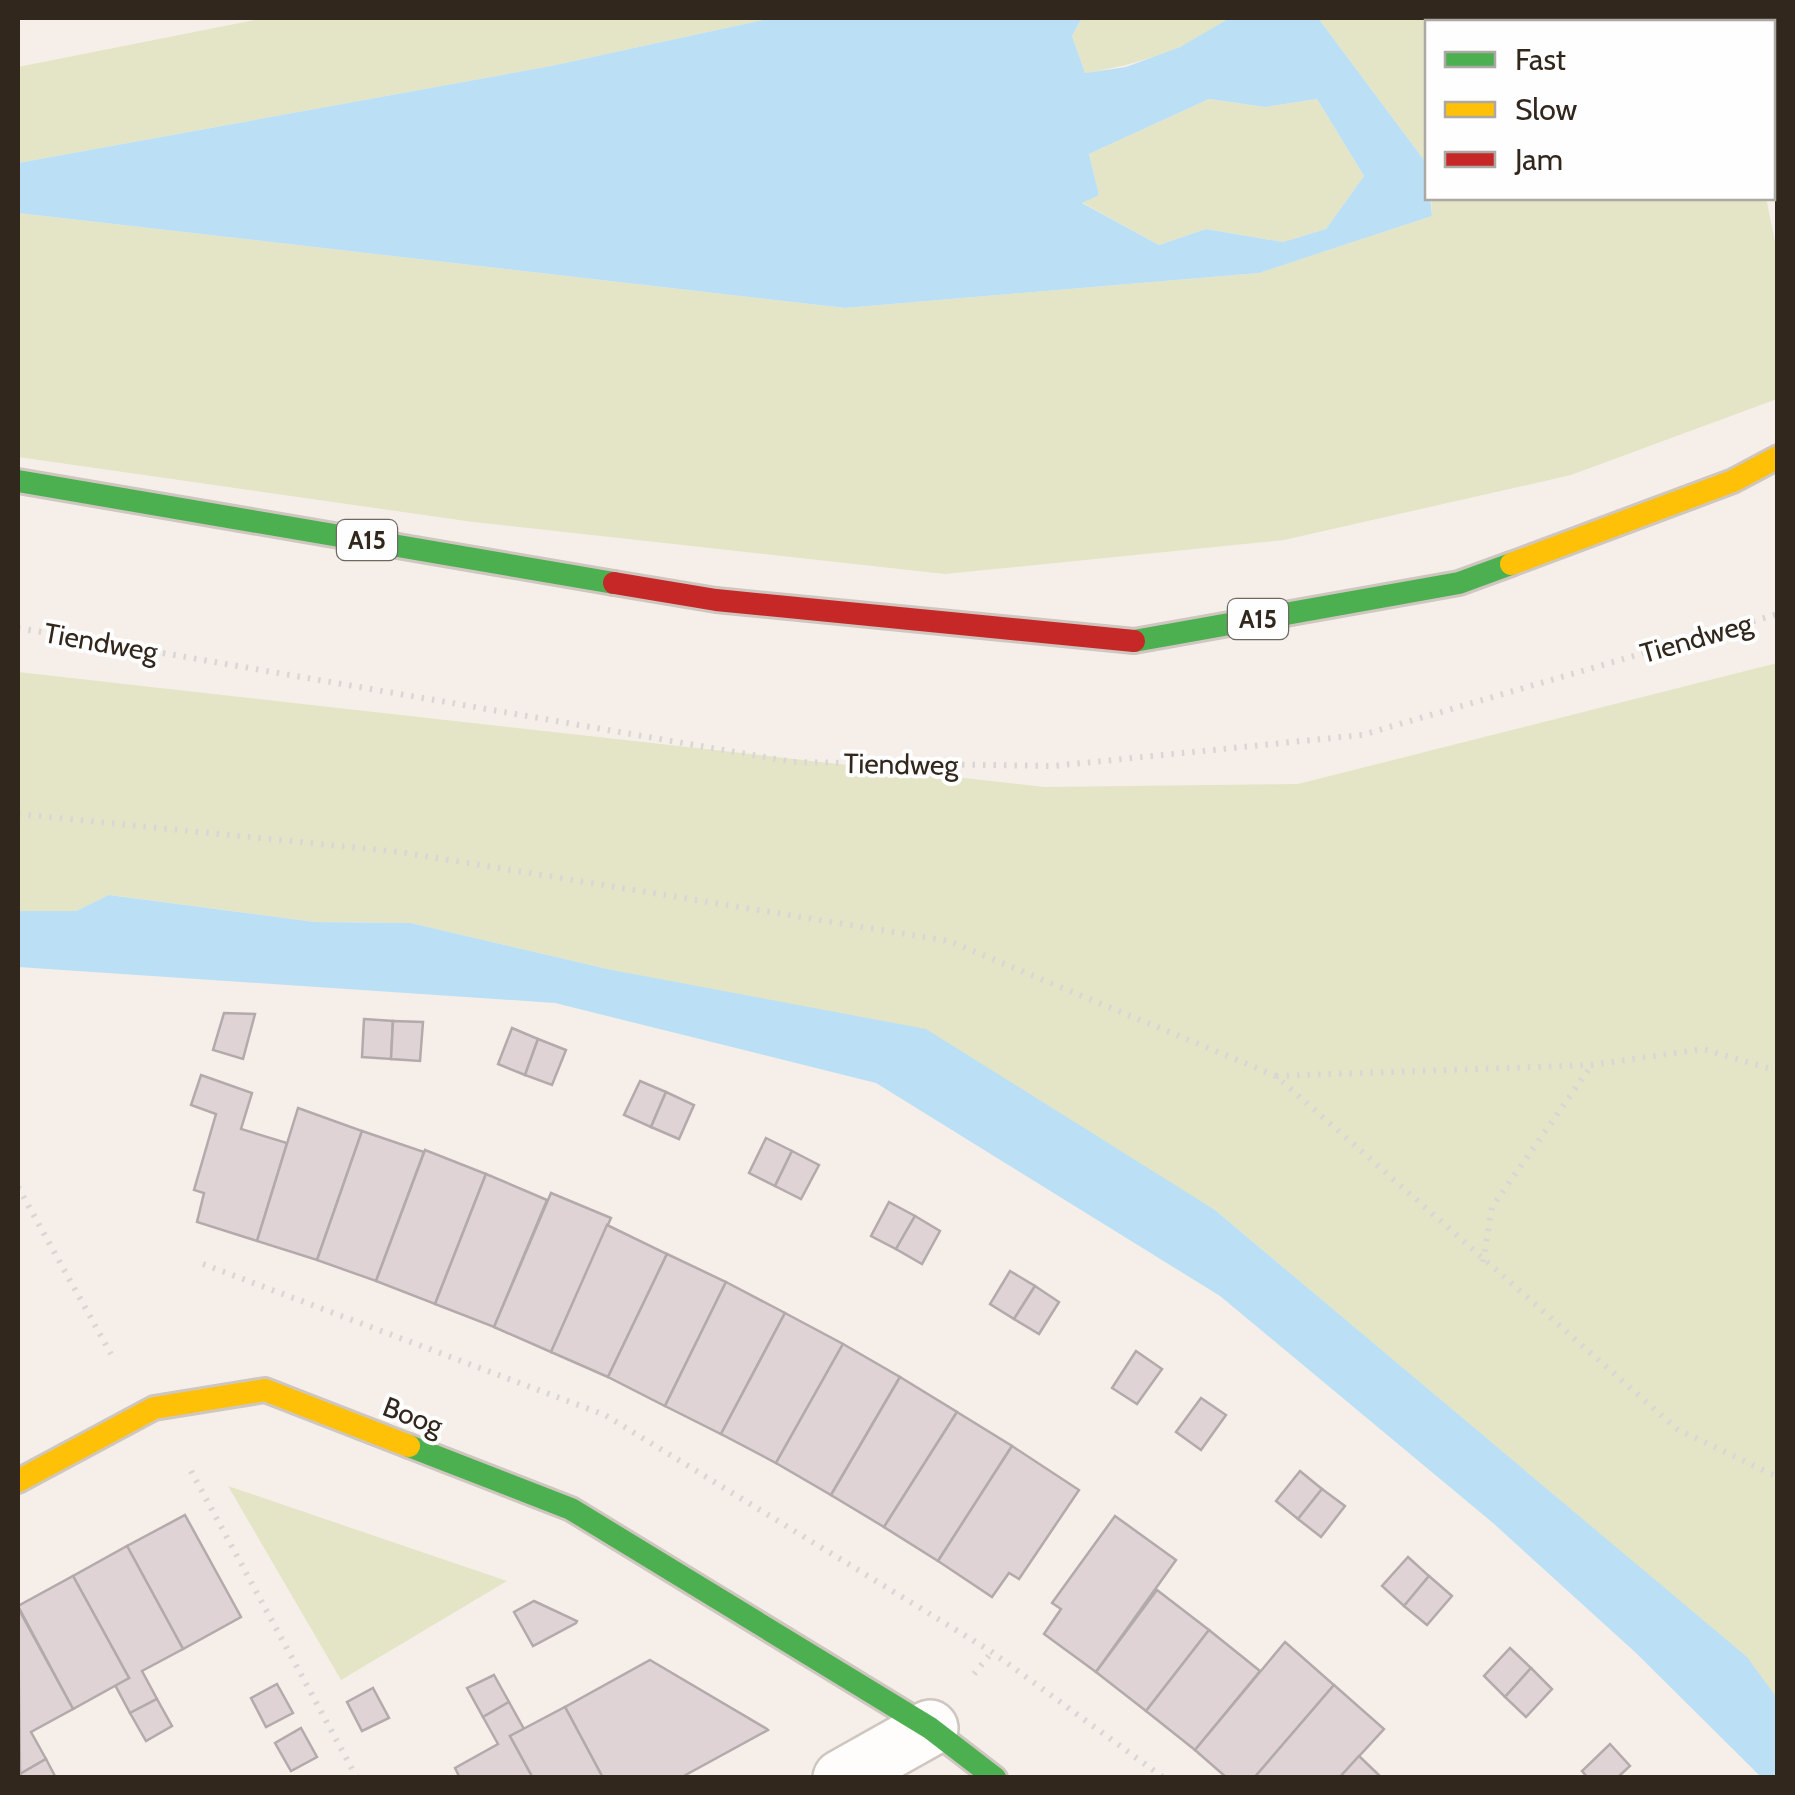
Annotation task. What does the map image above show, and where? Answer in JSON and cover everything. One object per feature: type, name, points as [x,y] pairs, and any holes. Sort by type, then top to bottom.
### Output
[{"type":"main road","name":"A15","points":[[18,481],[716,600],[1130,642],[1459,583],[1732,481],[1778,458]]},
{"type":"main road","name":"Boog","points":[[18,1481],[154,1408],[265,1390],[571,1509],[930,1728],[994,1778]]},
{"type":"street","points":[[841,1778],[930,1728]]},
{"type":"path","name":"Tiendweg","points":[[18,628],[792,762],[1053,766],[1362,735],[1778,614]]},
{"type":"path","points":[[18,814],[400,852],[949,941],[1276,1076],[1483,1263],[1677,1429],[1778,1477]]},
{"type":"path","points":[[1276,1076],[1592,1065],[1703,1049],[1778,1071]]},
{"type":"path","points":[[1483,1263],[1492,1207],[1592,1065]]},
{"type":"path","points":[[18,1187],[120,1369],[154,1408],[357,1778]]},
{"type":"path","points":[[203,1264],[605,1414],[992,1652],[1164,1778]]},
{"type":"green space","points":[[265,18],[772,18],[551,66],[18,163],[18,67]]},
{"type":"green space","points":[[1082,18],[1230,18],[1197,39],[1161,54],[1085,73],[1072,36]]},
{"type":"green space","points":[[1318,18],[1695,20],[1425,20],[1425,161]]},
{"type":"green space","points":[[1209,99],[1265,107],[1317,99],[1364,176],[1326,229],[1283,242],[1206,229],[1159,245],[1081,202],[1099,195],[1089,154]]},
{"type":"green space","points":[[1431,200],[1766,200],[1777,251],[1777,399],[1571,475],[1284,540],[945,574],[473,522],[18,457],[18,213],[845,308],[1259,273],[1432,216]]},
{"type":"green space","points":[[1777,663],[1777,1698],[1746,1657],[1215,1210],[612,970],[411,923],[315,922],[110,895],[76,911],[18,911],[18,672],[1044,787],[1298,784]]},
{"type":"green space","points":[[228,1486],[507,1581],[341,1680]]},
{"type":"water","points":[[772,18],[1082,18],[1072,36],[1085,73],[1126,67],[1180,47],[1230,18],[1318,18],[1425,161],[1425,200],[1430,200],[1432,216],[1259,273],[845,308],[18,213],[18,163],[551,66]],"holes":[[[1209,99],[1265,107],[1317,99],[1364,176],[1326,229],[1283,242],[1206,229],[1159,245],[1082,203],[1099,195],[1089,154]]]},
{"type":"water","points":[[109,895],[315,922],[411,923],[612,970],[926,1029],[1215,1210],[1747,1657],[1777,1698],[1777,1777],[1761,1777],[1636,1653],[1493,1523],[1220,1296],[876,1083],[555,1003],[18,967],[18,911],[76,911]]},
{"type":"building","points":[[224,1013],[255,1014],[243,1059],[213,1050]]},
{"type":"building","points":[[364,1019],[393,1021],[391,1059],[362,1057]]},
{"type":"building","points":[[393,1021],[423,1022],[420,1061],[391,1059]]},
{"type":"building","points":[[512,1028],[538,1039],[525,1075],[498,1064]]},
{"type":"building","points":[[538,1039],[566,1050],[552,1085],[525,1075]]},
{"type":"building","points":[[201,1075],[252,1093],[241,1129],[287,1143],[257,1241],[197,1222],[204,1193],[194,1190],[216,1114],[191,1105]]},
{"type":"building","points":[[640,1081],[666,1092],[651,1127],[624,1115]]},
{"type":"building","points":[[666,1092],[694,1105],[679,1139],[651,1127]]},
{"type":"building","points":[[298,1108],[362,1131],[317,1260],[257,1241]]},
{"type":"building","points":[[362,1131],[424,1152],[376,1281],[317,1260]]},
{"type":"building","points":[[766,1138],[792,1151],[775,1186],[749,1173]]},
{"type":"building","points":[[425,1150],[486,1174],[435,1304],[376,1281]]},
{"type":"building","points":[[792,1151],[819,1165],[801,1199],[775,1186]]},
{"type":"building","points":[[486,1174],[547,1200],[494,1327],[435,1304]]},
{"type":"building","points":[[551,1193],[611,1218],[551,1352],[494,1327]]},
{"type":"building","points":[[889,1202],[915,1216],[896,1249],[871,1236]]},
{"type":"building","points":[[915,1216],[940,1231],[922,1264],[896,1249]]},
{"type":"building","points":[[607,1225],[667,1254],[608,1377],[551,1352]]},
{"type":"building","points":[[667,1254],[726,1282],[665,1406],[608,1377]]},
{"type":"building","points":[[1010,1271],[1035,1286],[1014,1319],[990,1304]]},
{"type":"building","points":[[726,1282],[785,1313],[721,1434],[665,1406]]},
{"type":"building","points":[[1035,1286],[1059,1302],[1039,1334],[1014,1319]]},
{"type":"building","points":[[785,1313],[843,1344],[776,1463],[721,1434]]},
{"type":"building","points":[[843,1344],[900,1377],[831,1495],[776,1463]]},
{"type":"building","points":[[1136,1351],[1162,1369],[1137,1404],[1112,1388]]},
{"type":"building","points":[[900,1377],[957,1412],[884,1527],[831,1495]]},
{"type":"building","points":[[1201,1398],[1226,1415],[1201,1450],[1176,1432]]},
{"type":"building","points":[[957,1412],[1012,1446],[938,1561],[884,1527]]},
{"type":"building","points":[[1012,1446],[1079,1490],[1019,1579],[1009,1573],[992,1597],[938,1561]]},
{"type":"building","points":[[1300,1471],[1322,1489],[1298,1519],[1276,1501]]},
{"type":"building","points":[[1322,1489],[1345,1506],[1321,1537],[1298,1519]]},
{"type":"building","points":[[185,1515],[241,1617],[183,1649],[127,1546]]},
{"type":"building","points":[[1115,1516],[1176,1560],[1096,1672],[1044,1634],[1061,1609],[1052,1603]]},
{"type":"building","points":[[127,1546],[183,1649],[142,1671],[157,1699],[130,1713],[115,1685],[129,1678],[73,1576]]},
{"type":"building","points":[[1408,1557],[1429,1576],[1404,1606],[1382,1586]]},
{"type":"building","points":[[73,1576],[129,1678],[73,1709],[18,1606]]},
{"type":"building","points":[[1429,1576],[1452,1596],[1427,1625],[1404,1606]]},
{"type":"building","points":[[1157,1590],[1209,1630],[1146,1711],[1096,1672]]},
{"type":"building","points":[[534,1601],[577,1621],[533,1646],[514,1612]]},
{"type":"building","points":[[18,1608],[73,1709],[31,1732],[46,1759],[20,1774]]},
{"type":"building","points":[[1209,1630],[1260,1671],[1195,1750],[1146,1711]]},
{"type":"building","points":[[1285,1642],[1334,1685],[1254,1778],[1227,1778],[1195,1750]]},
{"type":"building","points":[[1510,1648],[1531,1668],[1505,1697],[1484,1676]]},
{"type":"building","points":[[650,1660],[768,1730],[680,1778],[603,1778],[565,1707]]},
{"type":"building","points":[[1531,1668],[1552,1689],[1526,1717],[1505,1697]]},
{"type":"building","points":[[494,1675],[509,1702],[483,1717],[467,1688]]},
{"type":"building","points":[[277,1684],[293,1713],[266,1727],[251,1698]]},
{"type":"building","points":[[1334,1685],[1384,1729],[1339,1778],[1254,1778]]},
{"type":"building","points":[[373,1688],[389,1718],[362,1731],[347,1702]]},
{"type":"building","points":[[157,1699],[172,1726],[146,1741],[130,1713]]},
{"type":"building","points":[[509,1702],[524,1729],[510,1736],[533,1778],[460,1778],[455,1768],[498,1744],[483,1717]]},
{"type":"building","points":[[565,1707],[603,1778],[533,1778],[510,1736]]},
{"type":"building","points":[[301,1728],[317,1757],[291,1771],[275,1743]]},
{"type":"building","points":[[1610,1744],[1630,1766],[1617,1778],[1588,1778],[1582,1771]]},
{"type":"building","points":[[1359,1756],[1382,1778],[1339,1778]]},
{"type":"building","points":[[46,1759],[56,1778],[23,1778],[20,1774]]},
{"type":"traffic: fast","points":[[18,481],[614,583]]},
{"type":"traffic: fast","points":[[1134,641],[1459,583],[1511,564]]},
{"type":"traffic: fast","points":[[409,1446],[571,1509],[930,1728],[995,1778]]},
{"type":"traffic: slow","points":[[1511,564],[1733,481],[1778,457]]},
{"type":"traffic: slow","points":[[18,1481],[154,1408],[265,1390],[409,1446]]},
{"type":"traffic: jam","points":[[614,583],[716,600],[1134,641]]}]
